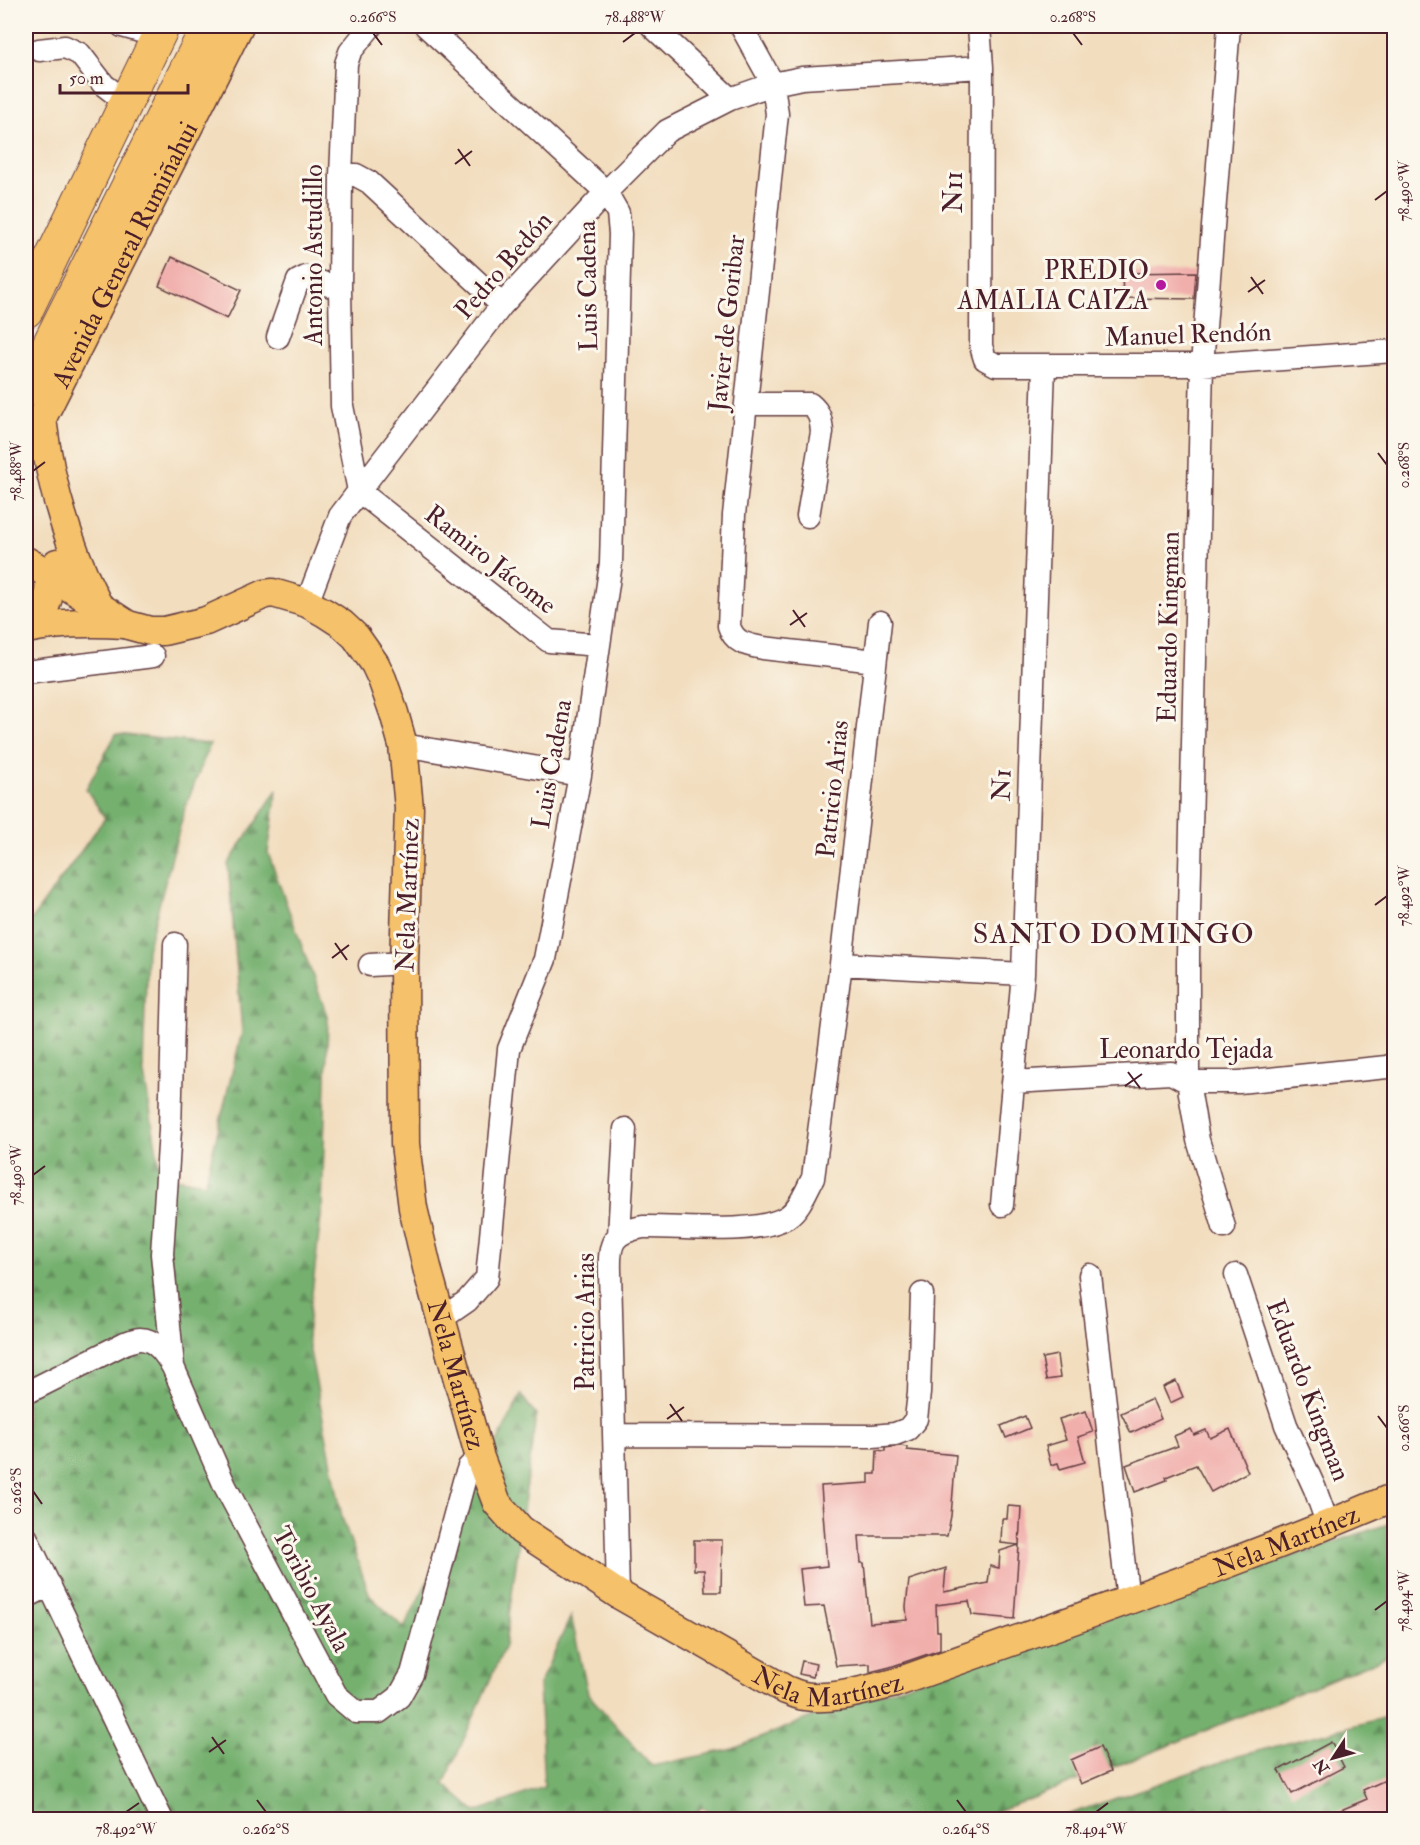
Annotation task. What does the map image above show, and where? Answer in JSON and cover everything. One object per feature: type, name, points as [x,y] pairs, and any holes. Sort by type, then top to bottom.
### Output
[{"type":"highway","points":[[26,390],[208,26]]},
{"type":"highway","points":[[26,311],[160,31]]},
{"type":"main road","name":"Avenida General Rumiñahui","points":[[26,450],[239,26]]},
{"type":"main road","points":[[42,419],[50,470],[63,521],[73,550],[99,607]]},
{"type":"main road","points":[[26,627],[39,616],[48,601],[50,588],[37,568],[57,564],[65,539],[63,521]]},
{"type":"main road","name":"Nela Martínez","points":[[37,568],[128,625],[150,631],[192,626],[265,594],[273,593],[307,603],[342,624],[366,650],[382,679],[403,745],[409,808],[404,963],[405,1144],[412,1208],[480,1458],[497,1503],[521,1530],[618,1594],[786,1690],[804,1696],[819,1697],[895,1683],[1128,1600],[1328,1525],[1395,1497]]},
{"type":"main road","points":[[26,627],[98,622],[128,625]]},
{"type":"street","points":[[122,26],[160,31]]},
{"type":"street","name":"Antonio Astudillo","points":[[359,491],[342,406],[340,175],[346,64],[350,52],[371,26]]},
{"type":"street","points":[[426,26],[606,192]]},
{"type":"street","points":[[652,26],[730,99]]},
{"type":"street","name":"Javier de Goribar","points":[[741,26],[773,84],[777,114],[735,515],[729,626],[731,634],[737,640],[763,648],[875,661]]},
{"type":"street","name":"N11","points":[[979,26],[982,67],[981,346],[985,359]]},
{"type":"street","name":"Eduardo Kingman","points":[[1224,1227],[1198,1140],[1188,1082],[1188,954],[1202,365],[1229,26]]},
{"type":"street","points":[[39,50],[65,47],[80,54],[104,85],[126,102]]},
{"type":"street","name":"Pedro Bedón","points":[[307,603],[340,516],[359,491],[502,305],[606,192],[667,131],[730,99],[773,84],[802,78],[982,67]]},
{"type":"street","points":[[340,175],[356,175],[369,182],[502,305]]},
{"type":"street","name":"Luis Cadena","points":[[441,1319],[467,1301],[487,1278],[509,1049],[545,959],[580,775],[610,563],[620,234],[618,213],[606,192]]},
{"type":"street","points":[[278,337],[298,281],[306,277],[340,289]]},
{"type":"street","name":"Manuel Rendón","points":[[985,359],[996,365],[1202,365],[1395,351]]},
{"type":"street","name":"N1","points":[[1002,1204],[1023,974],[1044,366]]},
{"type":"street","points":[[746,404],[810,404],[817,410],[822,432],[808,516]]},
{"type":"street","name":"Ramiro Jácome","points":[[359,491],[549,641],[599,645]]},
{"type":"street","name":"Patricio Arias","points":[[618,1594],[610,1256],[612,1243],[619,1234],[643,1227],[743,1229],[767,1225],[788,1216],[802,1201],[813,1178],[841,964],[880,622]]},
{"type":"street","points":[[26,672],[153,656]]},
{"type":"street","points":[[403,745],[580,775]]},
{"type":"street","points":[[173,1367],[162,1254],[170,1130],[175,944]]},
{"type":"street","points":[[370,965],[404,963]]},
{"type":"street","points":[[841,964],[1023,974]]},
{"type":"street","name":"Leonardo Tejada","points":[[1013,1082],[1172,1073],[1188,1082],[1239,1082],[1377,1068],[1395,1064]]},
{"type":"street","points":[[619,1234],[625,1129]]},
{"type":"street","points":[[1090,1275],[1128,1600]]},
{"type":"street","name":"Eduardo Kingman","points":[[1236,1275],[1286,1425],[1316,1489],[1328,1525]]},
{"type":"street","points":[[615,1435],[873,1436],[895,1434],[908,1429],[916,1419],[919,1393],[922,1294]]},
{"type":"street","name":"Toribio Ayala","points":[[26,1393],[125,1342],[140,1339],[153,1343],[165,1352],[225,1486],[336,1695],[356,1712],[379,1712],[399,1697],[412,1674],[461,1490],[469,1467],[480,1458]]},
{"type":"street","points":[[26,1537],[162,1820]]},
{"type":"street","points":[[26,1597],[50,1585]]},
{"type":"green space","points":[[116,734],[210,744],[185,808],[147,950],[143,1068],[161,1176],[205,1183],[242,1032],[228,864],[277,790],[268,853],[328,1018],[322,1208],[307,1336],[342,1517],[370,1596],[404,1628],[521,1395],[536,1415],[505,1646],[444,1784],[476,1812],[544,1787],[539,1685],[571,1616],[588,1694],[652,1766],[733,1749],[817,1715],[1394,1522],[1394,1654],[1155,1751],[977,1819],[732,1820],[700,1807],[698,1820],[26,1819],[26,921],[32,919],[105,818],[86,789]]},
{"type":"green space","points":[[1394,1715],[1394,1803],[1345,1819],[1053,1820],[1235,1757]]},
{"type":"building","points":[[172,257],[241,290],[227,319],[159,286]]},
{"type":"building","name":"PREDIO AMALIA CAIZA","points":[[1196,272],[1194,299],[1123,298],[1122,273]]},
{"type":"building","points":[[1057,1355],[1060,1378],[1046,1380],[1042,1358]]},
{"type":"building","points":[[1176,1381],[1183,1397],[1170,1403],[1163,1387]]},
{"type":"building","points":[[1152,1399],[1161,1419],[1131,1433],[1121,1413]]},
{"type":"building","points":[[1086,1411],[1093,1432],[1078,1437],[1085,1462],[1060,1469],[1058,1463],[1051,1465],[1046,1446],[1066,1440],[1059,1419]]},
{"type":"building","points":[[1025,1416],[1030,1428],[1006,1438],[1001,1426]]},
{"type":"building","points":[[1191,1429],[1194,1435],[1206,1430],[1210,1438],[1230,1429],[1248,1472],[1211,1492],[1196,1465],[1166,1477],[1167,1480],[1135,1492],[1126,1465],[1178,1446],[1174,1436]]},
{"type":"building","points":[[907,1447],[907,1450],[956,1455],[951,1516],[947,1536],[859,1536],[870,1623],[907,1620],[909,1580],[946,1568],[944,1592],[988,1583],[990,1566],[999,1568],[1000,1551],[1019,1545],[1014,1619],[972,1615],[969,1601],[936,1605],[940,1650],[870,1672],[870,1664],[836,1666],[824,1606],[804,1607],[800,1569],[827,1566],[821,1486],[869,1483],[869,1474],[876,1474],[877,1450],[885,1451],[885,1448]]},
{"type":"building","points":[[1008,1506],[1021,1507],[1019,1545],[1001,1543],[1002,1519],[1007,1519]]},
{"type":"building","points":[[694,1540],[722,1540],[721,1592],[705,1592],[704,1570],[694,1570]]},
{"type":"building","points":[[802,1661],[816,1664],[813,1677],[799,1674]]},
{"type":"building","points":[[1331,1742],[1344,1767],[1292,1794],[1279,1770]]},
{"type":"building","points":[[1100,1747],[1111,1771],[1081,1784],[1071,1760]]},
{"type":"building","points":[[1390,1778],[1395,1787],[1395,1820],[1317,1820],[1367,1799],[1363,1790]]},
{"type":"place","name":"PREDIO AMALIA CAIZA","points":[[1161,285]]},
{"type":"district","name":"SANTO DOMINGO","points":[[1114,933]]}]
